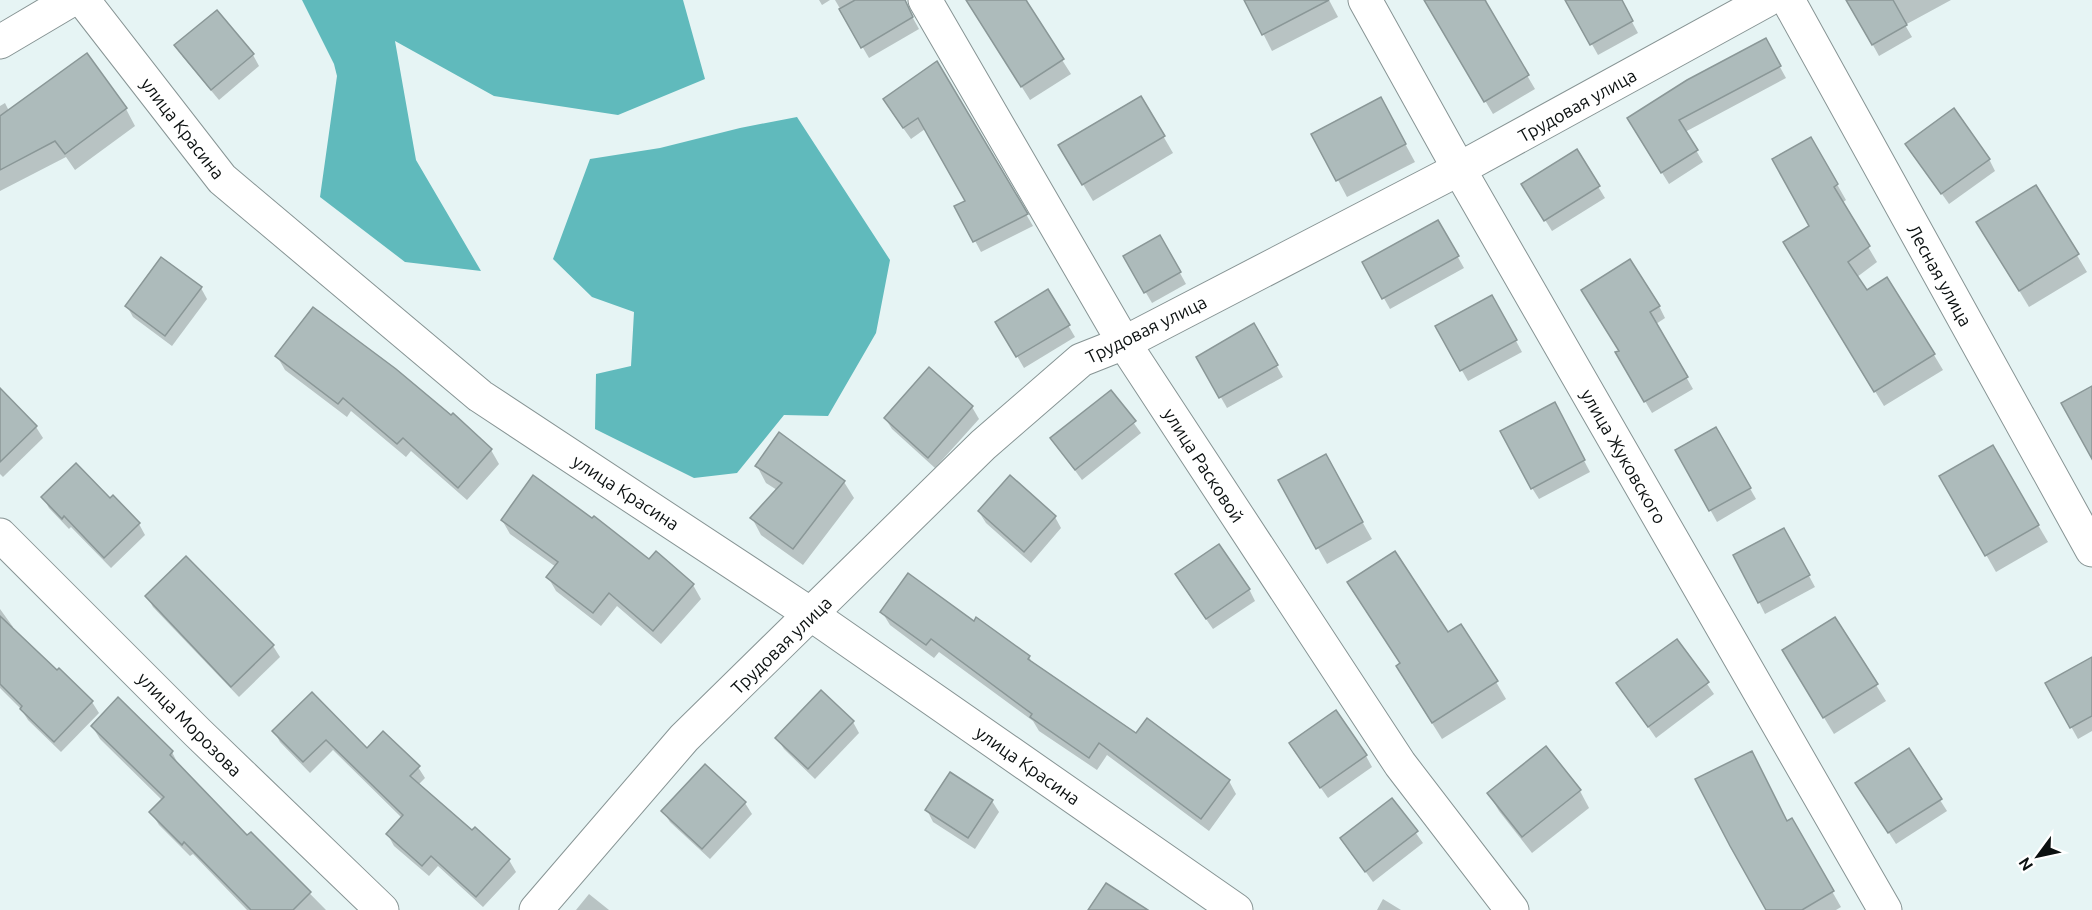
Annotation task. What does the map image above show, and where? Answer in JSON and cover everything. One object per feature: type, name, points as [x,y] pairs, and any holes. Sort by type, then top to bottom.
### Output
[{"type":"street","points":[[0,42],[71,0]]},
{"type":"street","name":"улица Красина","points":[[83,0],[222,179],[480,396],[812,615],[1236,910]]},
{"type":"street","name":"улица Расковой","points":[[925,0],[1124,343],[1400,764],[1512,910]]},
{"type":"street","name":"улица Жуковского","points":[[1365,0],[1459,169],[1885,910]]},
{"type":"street","name":"Трудовая улица","points":[[536,910],[684,738],[983,445],[1080,360],[1124,343],[1459,169],[1767,0]]},
{"type":"street","name":"Лесная улица","points":[[1788,0],[2092,550]]},
{"type":"street","name":"улица Морозова","points":[[0,535],[197,732],[382,910]]},
{"type":"shaded area","points":[[302,0],[683,0],[705,79],[618,115],[494,96],[395,41],[416,160],[481,271],[405,262],[320,197],[337,76],[334,64]]},
{"type":"shaded area","points":[[797,117],[890,260],[876,333],[828,416],[784,415],[737,473],[694,478],[595,429],[596,374],[631,366],[634,312],[592,297],[553,259],[590,159],[660,148],[740,128]]},
{"type":"building","points":[[855,0],[905,0],[913,17],[861,48],[839,9]]},
{"type":"building","points":[[966,0],[1026,0],[1064,59],[1021,87]]},
{"type":"building","points":[[1244,0],[1329,0],[1262,35]]},
{"type":"building","points":[[1424,0],[1485,0],[1529,75],[1484,102]]},
{"type":"building","points":[[1565,0],[1622,0],[1633,21],[1590,45]]},
{"type":"building","points":[[1846,0],[1893,0],[1907,25],[1872,45]]},
{"type":"building","points":[[217,10],[254,54],[211,90],[174,45]]},
{"type":"building","points":[[1766,38],[1781,66],[1679,120],[1698,150],[1661,173],[1627,118],[1687,80]]},
{"type":"building","points":[[87,53],[127,108],[65,154],[55,141],[0,170],[0,116]]},
{"type":"building","points":[[937,61],[1028,214],[973,242],[954,206],[965,201],[918,118],[903,128],[883,99]]},
{"type":"building","points":[[1141,96],[1165,136],[1082,185],[1058,145]]},
{"type":"building","points":[[1381,97],[1406,144],[1336,181],[1311,134]]},
{"type":"building","points":[[1954,108],[1990,159],[1941,194],[1905,144]]},
{"type":"building","points":[[1811,137],[1838,184],[1834,187],[1870,246],[1848,262],[1867,290],[1887,277],[1935,354],[1874,392],[1783,242],[1809,226],[1772,159]]},
{"type":"building","points":[[1577,149],[1600,186],[1544,221],[1521,184]]},
{"type":"building","points":[[2036,185],[2079,254],[2019,291],[1976,222]]},
{"type":"building","points":[[1438,220],[1459,256],[1382,299],[1362,262]]},
{"type":"building","points":[[1160,235],[1181,272],[1144,293],[1123,256]]},
{"type":"building","points":[[161,257],[202,287],[165,336],[125,306]]},
{"type":"building","points":[[1630,259],[1660,306],[1650,312],[1688,377],[1644,402],[1615,352],[1619,351],[1581,290]]},
{"type":"building","points":[[1048,289],[1070,325],[1016,357],[995,322]]},
{"type":"building","points":[[1492,295],[1517,340],[1460,371],[1435,326]]},
{"type":"building","points":[[313,307],[396,369],[451,415],[453,413],[492,449],[458,488],[403,438],[397,444],[343,398],[338,404],[275,356]]},
{"type":"building","points":[[1254,323],[1278,365],[1219,398],[1196,357]]},
{"type":"building","points":[[929,367],[973,406],[928,458],[884,418]]},
{"type":"building","points":[[2092,386],[2092,459],[2061,403]]},
{"type":"building","points":[[0,388],[37,426],[0,462]]},
{"type":"building","points":[[1111,390],[1136,421],[1075,470],[1050,438]]},
{"type":"building","points":[[1555,402],[1585,460],[1531,489],[1500,431]]},
{"type":"building","points":[[1716,427],[1751,488],[1709,511],[1675,450]]},
{"type":"building","points":[[779,432],[845,481],[793,549],[750,518],[782,483],[755,466]]},
{"type":"building","points":[[1993,445],[2039,525],[1985,556],[1939,476]]},
{"type":"building","points":[[1326,454],[1363,522],[1316,549],[1278,480]]},
{"type":"building","points":[[76,463],[110,498],[113,495],[140,523],[104,558],[64,516],[62,519],[41,497]]},
{"type":"building","points":[[533,475],[592,518],[594,516],[649,559],[656,551],[694,584],[653,631],[609,593],[593,613],[546,577],[558,562],[501,520]]},
{"type":"building","points":[[1010,475],[1056,516],[1024,552],[978,511]]},
{"type":"building","points":[[1784,528],[1810,575],[1758,603],[1733,555]]},
{"type":"building","points":[[1219,544],[1250,589],[1206,619],[1175,574]]},
{"type":"building","points":[[1395,551],[1448,632],[1461,624],[1498,681],[1432,723],[1396,666],[1400,663],[1347,582]]},
{"type":"building","points":[[186,556],[274,645],[231,687],[145,596]]},
{"type":"building","points":[[908,573],[974,621],[976,617],[1030,656],[1028,659],[1136,733],[1147,718],[1230,780],[1201,819],[1099,743],[1089,758],[1030,717],[1032,714],[931,639],[926,645],[880,612]]},
{"type":"building","points":[[0,616],[93,701],[54,742],[20,709],[22,706],[0,684]]},
{"type":"building","points":[[1835,617],[1878,684],[1823,718],[1782,650]]},
{"type":"building","points":[[1677,639],[1709,682],[1648,727],[1616,683]]},
{"type":"building","points":[[2092,657],[2092,716],[2070,728],[2045,683]]},
{"type":"building","points":[[821,690],[854,721],[808,769],[775,738]]},
{"type":"building","points":[[312,692],[367,748],[383,731],[420,766],[410,776],[472,830],[475,827],[510,859],[476,897],[431,856],[422,866],[386,834],[403,815],[326,740],[303,762],[272,731]]},
{"type":"building","points":[[118,697],[173,751],[170,755],[247,835],[251,832],[311,892],[293,910],[251,910],[184,842],[182,845],[149,812],[164,797],[91,726]]},
{"type":"building","points":[[1336,710],[1367,755],[1320,788],[1289,743]]},
{"type":"building","points":[[1546,746],[1581,790],[1522,837],[1487,793]]},
{"type":"building","points":[[1909,748],[1942,799],[1888,833],[1855,783]]},
{"type":"building","points":[[1752,751],[1787,821],[1792,818],[1834,891],[1802,910],[1766,910],[1695,779]]},
{"type":"building","points":[[705,764],[746,802],[702,849],[661,811]]},
{"type":"building","points":[[950,772],[993,800],[968,838],[925,810]]},
{"type":"building","points":[[1392,798],[1418,831],[1365,872],[1340,838]]},
{"type":"building","points":[[1106,883],[1148,910],[1088,910]]}]
